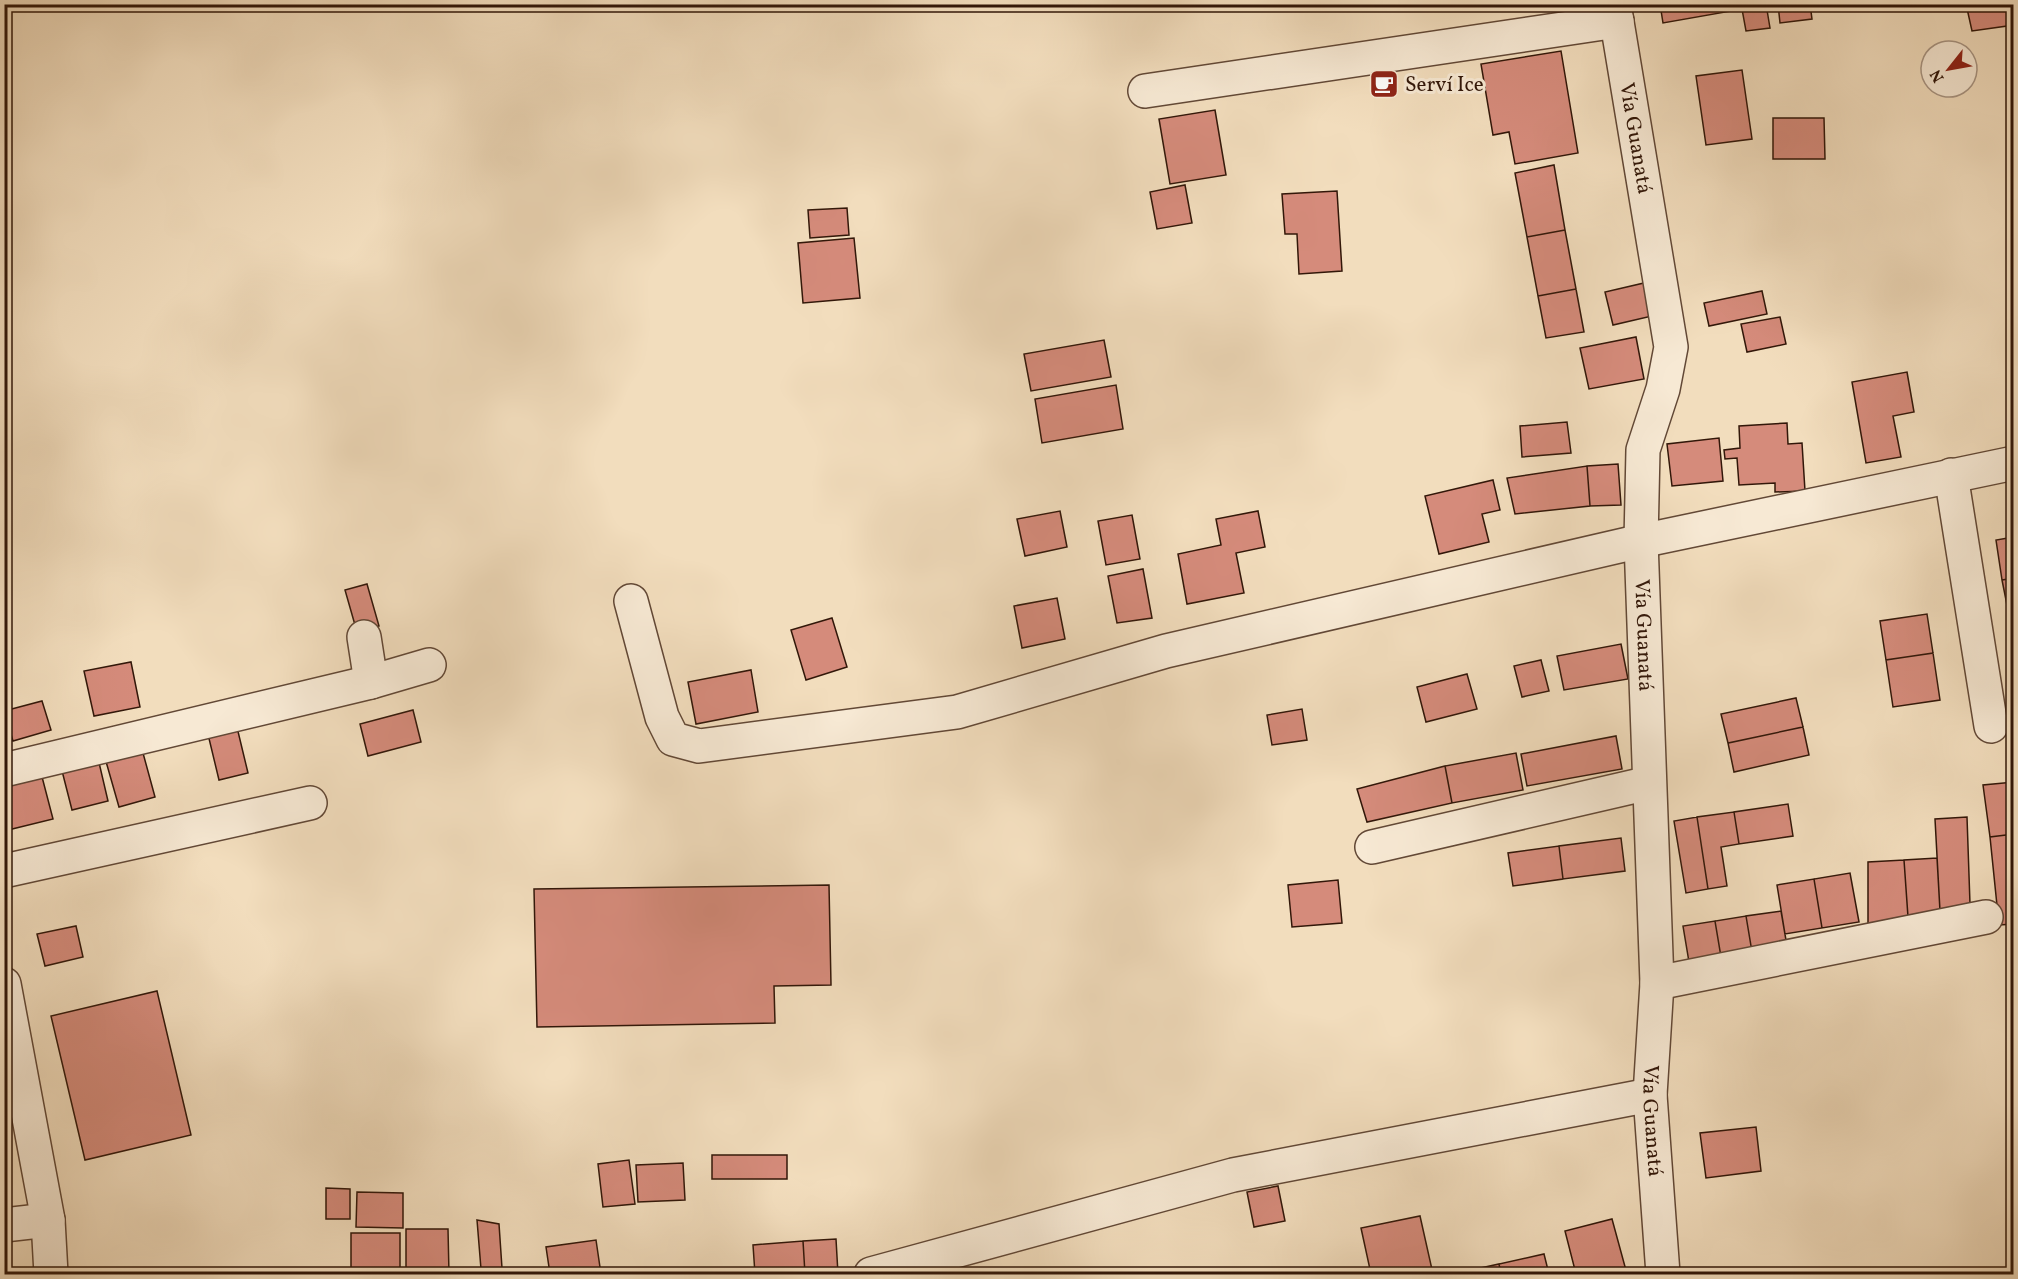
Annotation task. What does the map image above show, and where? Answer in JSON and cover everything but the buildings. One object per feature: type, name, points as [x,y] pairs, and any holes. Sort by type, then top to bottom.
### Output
[{"type":"street","points":[[1145,91],[1616,13]]},
{"type":"street","name":"Vía Guanatá","points":[[1616,13],[1671,347],[1663,389],[1643,450],[1641,541],[1657,983],[1650,1095],[1663,1275]]},
{"type":"street","points":[[631,601],[662,717],[674,739],[699,746],[957,712],[1166,651],[1641,541],[2013,463]]},
{"type":"street","points":[[1951,475],[1991,726]]},
{"type":"street","points":[[364,637],[371,682]]},
{"type":"street","points":[[4,770],[371,682],[429,664]]},
{"type":"street","points":[[1372,847],[1649,783]]},
{"type":"street","points":[[4,871],[310,802]]},
{"type":"street","points":[[1657,983],[1986,917]]},
{"type":"street","points":[[4,984],[48,1220],[51,1275]]},
{"type":"street","points":[[871,1275],[1233,1175],[1650,1095]]},
{"type":"street","points":[[4,1226],[48,1220]]},
{"type":"place","name":"Serví Ice","points":[[1384,84]]}]
